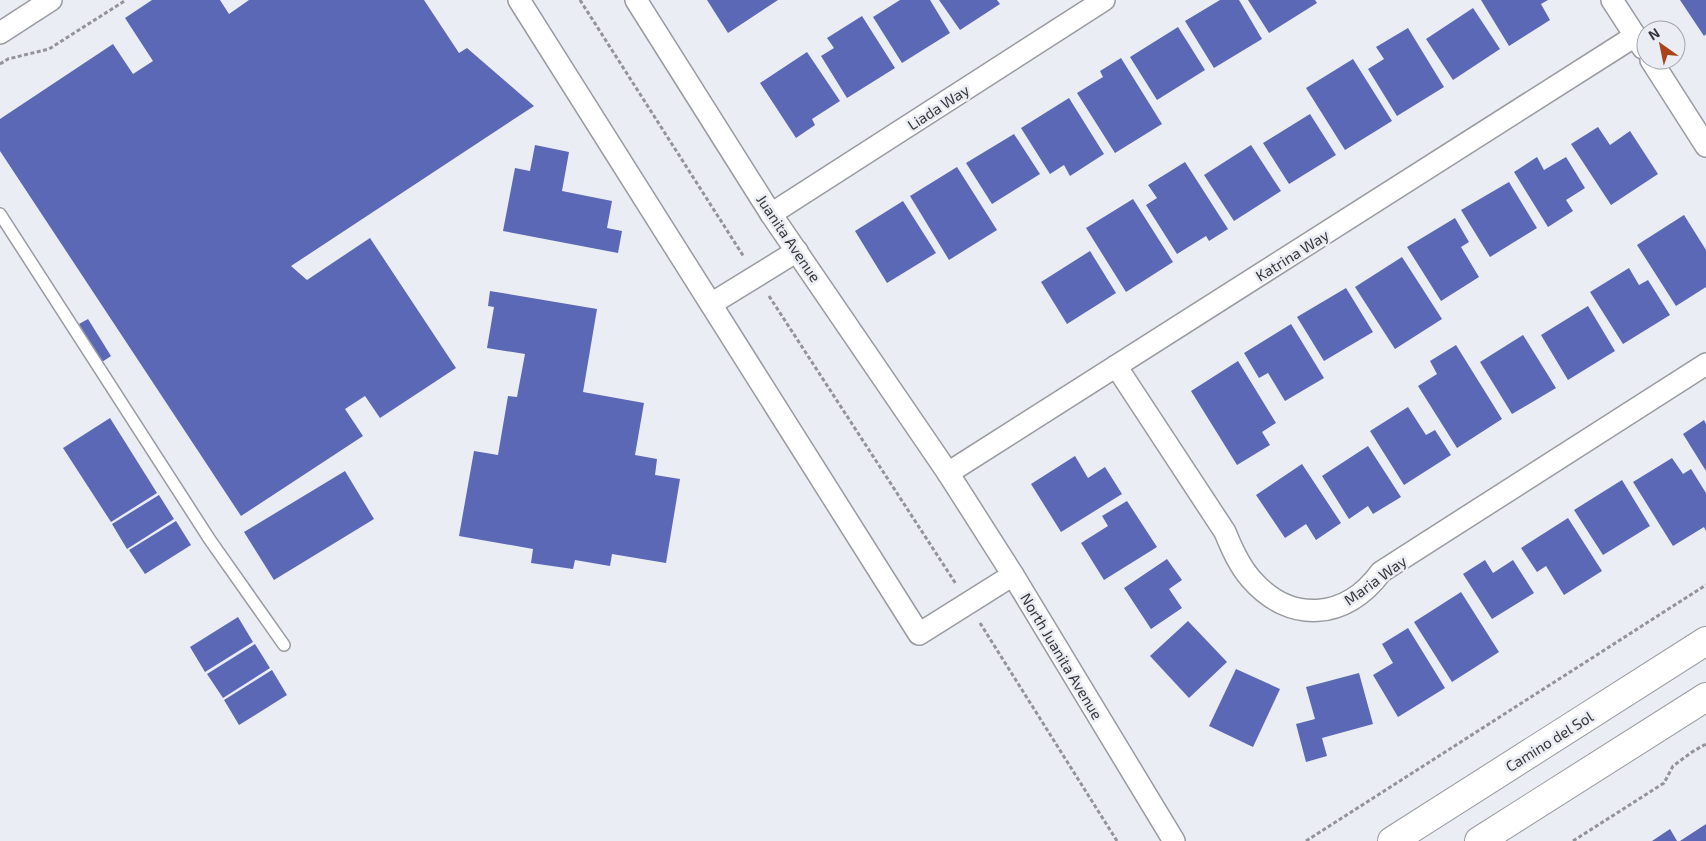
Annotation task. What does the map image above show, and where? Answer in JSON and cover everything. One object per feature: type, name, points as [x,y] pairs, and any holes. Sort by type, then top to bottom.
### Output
[{"type":"street","points":[[0,33],[51,0]]},
{"type":"street","name":"Juanita Avenue","points":[[636,0],[771,214],[948,473]]},
{"type":"street","name":"Liada Way","points":[[771,214],[1104,0]]},
{"type":"street","points":[[1612,0],[1636,36]]},
{"type":"street","points":[[524,2],[919,634],[1012,575]]},
{"type":"street","name":"Katrina Way","points":[[948,473],[1116,366],[1636,47]]},
{"type":"street","points":[[1657,70],[1706,146]]},
{"type":"street","points":[[711,304],[797,251]]},
{"type":"street","name":"Maria Way","points":[[1116,366],[1225,532],[1238,561],[1252,580],[1279,603],[1302,611],[1314,612],[1337,607],[1358,596],[1381,572],[1706,364]]},
{"type":"street","name":"North Juanita Avenue","points":[[948,473],[1174,841]]},
{"type":"street","name":"Camino del Sol","points":[[1392,841],[1706,641]]},
{"type":"street","points":[[1479,841],[1706,697]]},
{"type":"lane","points":[[0,214],[194,515],[284,646]]},
{"type":"path","points":[[0,64],[8,58],[49,49],[126,0]]},
{"type":"path","points":[[580,0],[968,604],[1117,841]]},
{"type":"path","points":[[1306,841],[1706,585]]},
{"type":"path","points":[[1573,841],[1664,783],[1673,766],[1706,744]]},
{"type":"building","points":[[152,0],[220,0],[229,14],[249,0],[424,0],[459,53],[467,48],[534,106],[291,266],[307,280],[370,238],[456,368],[380,418],[365,396],[345,409],[363,436],[241,516],[0,151],[0,119],[113,44],[133,74],[153,61],[125,18]]},
{"type":"building","points":[[707,0],[778,0],[728,33]]},
{"type":"building","points":[[900,0],[930,0],[950,33],[902,63],[873,17]]},
{"type":"building","points":[[939,0],[997,0],[1000,4],[960,30]]},
{"type":"building","points":[[1220,0],[1239,0],[1262,39],[1214,68],[1185,21]]},
{"type":"building","points":[[1248,0],[1315,0],[1317,3],[1269,33]]},
{"type":"building","points":[[1481,0],[1548,0],[1541,4],[1550,20],[1509,46]]},
{"type":"building","points":[[1680,0],[1706,0],[1706,34],[1704,36]]},
{"type":"building","points":[[1473,8],[1500,49],[1453,80],[1426,39]]},
{"type":"building","points":[[862,16],[895,68],[847,98],[821,56],[834,48],[827,38]]},
{"type":"building","points":[[1178,27],[1205,70],[1157,100],[1130,57]]},
{"type":"building","points":[[1408,28],[1444,87],[1397,116],[1368,69],[1384,59],[1376,47]]},
{"type":"building","points":[[807,52],[840,101],[812,119],[815,125],[796,138],[760,83]]},
{"type":"building","points":[[1121,58],[1162,124],[1115,153],[1077,93],[1103,77],[1100,71]]},
{"type":"building","points":[[1353,59],[1392,121],[1345,150],[1306,88]]},
{"type":"building","points":[[1069,98],[1104,154],[1070,176],[1064,165],[1050,174],[1021,128]]},
{"type":"building","points":[[1310,114],[1336,155],[1289,184],[1263,143]]},
{"type":"building","points":[[1598,127],[1610,145],[1630,131],[1658,174],[1611,205],[1571,144]]},
{"type":"building","points":[[1014,134],[1040,174],[992,204],[966,163]]},
{"type":"building","points":[[535,145],[569,152],[562,191],[612,201],[607,228],[622,231],[618,253],[503,231],[515,168],[530,171]]},
{"type":"building","points":[[1251,145],[1281,191],[1234,221],[1204,175]]},
{"type":"building","points":[[1537,157],[1544,170],[1566,157],[1585,188],[1566,200],[1573,211],[1548,227],[1514,172]]},
{"type":"building","points":[[1185,162],[1228,229],[1209,241],[1206,236],[1177,254],[1146,205],[1157,198],[1148,185]]},
{"type":"building","points":[[957,167],[997,230],[949,260],[910,196]]},
{"type":"building","points":[[1509,182],[1537,228],[1490,257],[1461,210]]},
{"type":"building","points":[[1133,199],[1173,262],[1126,292],[1086,228]]},
{"type":"building","points":[[903,201],[936,253],[887,283],[855,231]]},
{"type":"building","points":[[1684,215],[1706,250],[1706,287],[1676,306],[1637,245]]},
{"type":"building","points":[[1455,218],[1469,242],[1461,247],[1479,277],[1441,301],[1407,247]]},
{"type":"building","points":[[1090,251],[1116,293],[1067,324],[1041,282]]},
{"type":"building","points":[[1402,257],[1442,319],[1395,349],[1355,287]]},
{"type":"building","points":[[1629,268],[1639,285],[1648,280],[1670,315],[1623,344],[1590,292]]},
{"type":"building","points":[[1346,288],[1373,332],[1324,361],[1297,317]]},
{"type":"building","points":[[490,291],[597,309],[583,392],[644,403],[635,455],[657,459],[655,475],[680,479],[666,563],[612,554],[610,566],[575,560],[573,569],[531,563],[533,549],[459,536],[474,451],[498,455],[508,396],[517,397],[525,354],[487,348],[494,307],[488,306]]},
{"type":"building","points":[[1588,306],[1615,351],[1568,380],[1541,335]]},
{"type":"building","points":[[88,319],[111,356],[102,362],[79,324]]},
{"type":"building","points":[[1291,324],[1324,378],[1285,401],[1268,373],[1259,378],[1244,353]]},
{"type":"building","points":[[1523,335],[1556,388],[1512,414],[1480,362]]},
{"type":"building","points":[[1456,345],[1502,419],[1457,448],[1418,386],[1437,374],[1430,361]]},
{"type":"building","points":[[1238,361],[1276,423],[1262,432],[1270,445],[1237,465],[1191,391]]},
{"type":"building","points":[[1408,407],[1426,435],[1435,430],[1451,455],[1404,485],[1370,431]]},
{"type":"building","points":[[110,418],[157,493],[111,522],[63,448]]},
{"type":"building","points":[[1704,420],[1706,424],[1706,471],[1683,434]]},
{"type":"building","points":[[1368,446],[1401,497],[1373,514],[1368,506],[1349,519],[1322,476]]},
{"type":"building","points":[[1075,456],[1088,478],[1105,467],[1122,494],[1061,532],[1031,484]]},
{"type":"building","points":[[1672,458],[1683,474],[1691,469],[1706,493],[1706,531],[1704,527],[1673,546],[1633,482]]},
{"type":"building","points":[[1302,464],[1341,523],[1316,540],[1306,524],[1285,538],[1256,495]]},
{"type":"building","points":[[345,471],[374,519],[274,580],[244,532]]},
{"type":"building","points":[[1622,480],[1650,526],[1603,555],[1574,510]]},
{"type":"building","points":[[159,495],[174,519],[127,549],[112,524]]},
{"type":"building","points":[[1127,501],[1157,547],[1104,580],[1081,543],[1108,526],[1102,516]]},
{"type":"building","points":[[1568,518],[1602,571],[1564,595],[1546,566],[1537,572],[1521,548]]},
{"type":"building","points":[[176,521],[191,545],[145,574],[129,550]]},
{"type":"building","points":[[1167,559],[1182,580],[1169,589],[1182,608],[1151,629],[1124,588]]},
{"type":"building","points":[[1485,560],[1493,573],[1513,560],[1534,593],[1492,619],[1463,574]]},
{"type":"building","points":[[1461,592],[1499,652],[1452,682],[1414,622]]},
{"type":"building","points":[[238,617],[253,642],[205,672],[190,647]]},
{"type":"building","points":[[1188,621],[1227,662],[1189,698],[1150,656]]},
{"type":"building","points":[[1408,628],[1445,688],[1398,717],[1373,675],[1393,663],[1382,644]]},
{"type":"building","points":[[255,644],[270,668],[223,698],[207,674]]},
{"type":"building","points":[[1236,669],[1280,689],[1253,747],[1209,726]]},
{"type":"building","points":[[272,670],[287,695],[239,725],[224,700]]},
{"type":"building","points":[[1359,673],[1373,724],[1322,738],[1327,756],[1306,762],[1296,724],[1315,719],[1306,687]]},
{"type":"building","points":[[1706,824],[1706,841],[1680,841]]},
{"type":"building","points":[[1670,829],[1677,841],[1652,841]]}]
